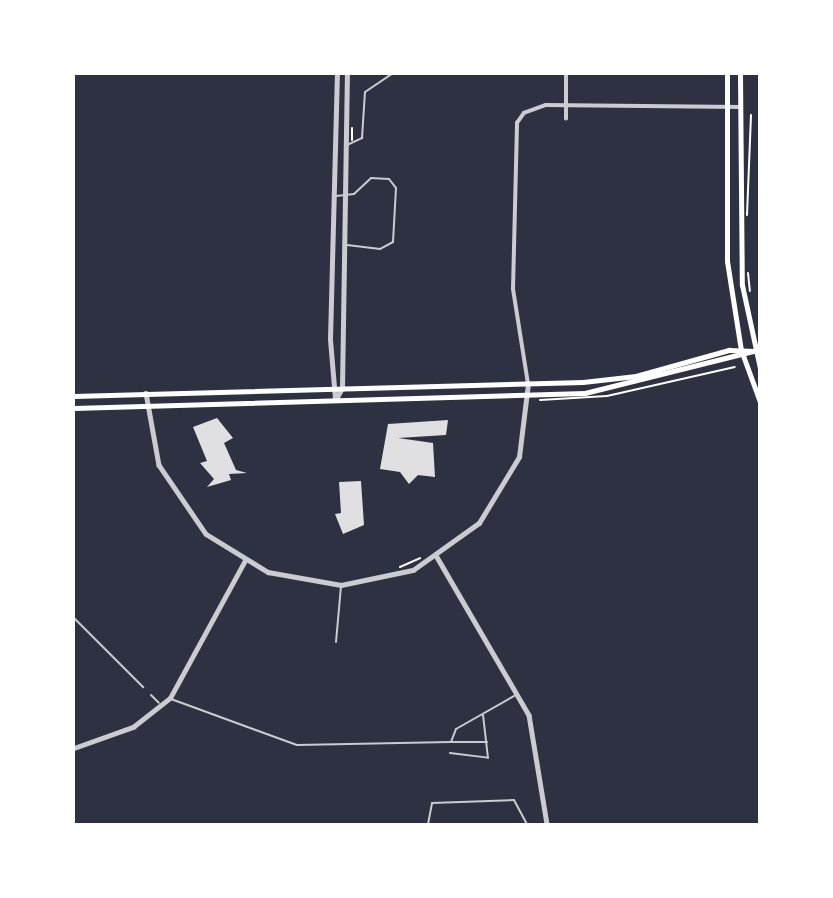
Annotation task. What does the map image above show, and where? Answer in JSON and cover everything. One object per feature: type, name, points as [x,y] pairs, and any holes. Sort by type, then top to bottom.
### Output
[{"type":"main road","points":[[727,74],[727,261],[741,350],[760,402]]},
{"type":"main road","points":[[740,74],[741,274],[754,351],[760,368]]},
{"type":"main road","points":[[74,396],[528,384],[636,376],[741,350],[754,351]]},
{"type":"main road","points":[[74,408],[529,394],[638,385],[743,358],[754,351]]},
{"type":"main road","points":[[636,376],[638,385]]},
{"type":"street","points":[[336,399],[332,388],[337,74]]},
{"type":"street","points":[[336,399],[342,388],[348,74]]},
{"type":"street","points":[[566,74],[566,119]]},
{"type":"street","points":[[146,392],[156,456],[171,489],[206,534],[244,562],[292,580],[341,585],[390,578],[437,557],[474,528],[502,493],[522,448],[529,394],[513,289],[517,123],[534,107],[740,107]]},
{"type":"street","points":[[437,557],[518,694],[536,738],[547,824]]},
{"type":"street","points":[[74,748],[133,727],[163,706],[170,698],[244,562]]},
{"type":"lane","points":[[346,145],[362,138],[365,92],[392,74]]},
{"type":"lane","points":[[335,196],[345,196],[371,178],[390,180],[396,188],[393,242],[380,249],[344,245]]},
{"type":"lane","points":[[335,642],[341,585]]},
{"type":"lane","points":[[74,618],[143,687]]},
{"type":"lane","points":[[451,742],[452,733],[518,694]]},
{"type":"lane","points":[[151,695],[163,706]]},
{"type":"lane","points":[[170,698],[297,745],[488,742]]},
{"type":"lane","points":[[450,753],[488,758],[488,742],[482,714]]},
{"type":"lane","points":[[428,824],[432,803],[513,800],[527,824]]},
{"type":"path","points":[[747,224],[751,115]]},
{"type":"path","points":[[747,265],[750,294]]},
{"type":"path","points":[[540,400],[607,396],[735,367]]},
{"type":"building","points":[[217,418],[233,438],[224,443],[236,470],[247,473],[229,474],[231,480],[207,487],[214,479],[200,463],[207,461],[193,427]]},
{"type":"building","points":[[448,420],[446,435],[398,438],[433,443],[435,477],[418,475],[409,484],[400,472],[380,469],[388,424]]},
{"type":"building","points":[[361,481],[364,525],[343,534],[335,514],[341,513],[339,482]]}]
